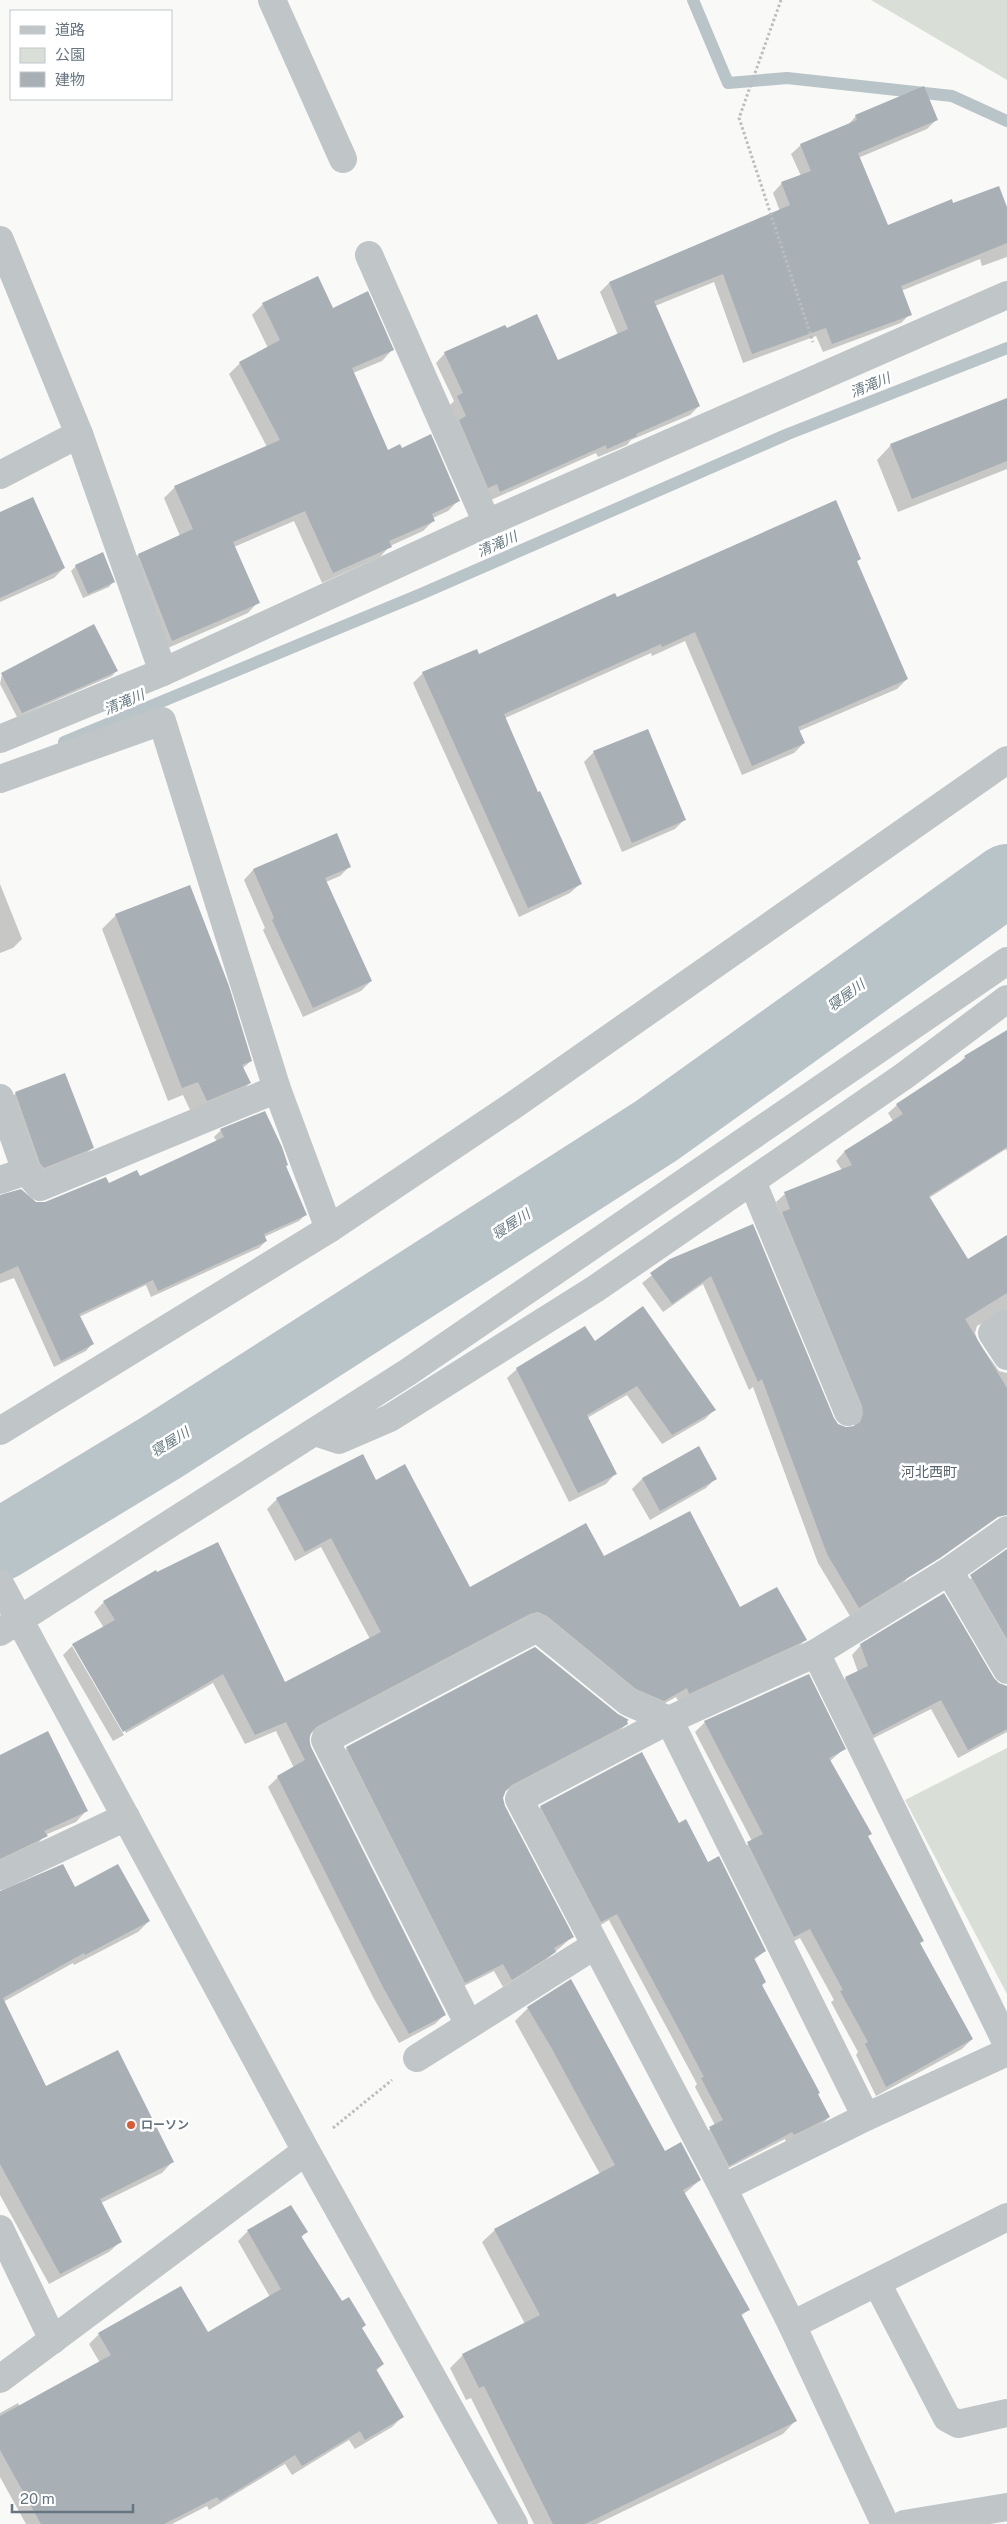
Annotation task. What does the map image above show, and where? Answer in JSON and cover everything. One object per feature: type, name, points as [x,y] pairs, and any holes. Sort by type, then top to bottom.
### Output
[{"type":"street","points":[[272,0],[343,158]]},
{"type":"street","points":[[0,240],[79,434],[163,672]]},
{"type":"street","points":[[369,255],[487,523]]},
{"type":"street","points":[[0,739],[163,672],[487,523],[1007,295]]},
{"type":"street","points":[[0,475],[79,434]]},
{"type":"street","points":[[0,779],[162,721],[277,1089],[329,1229]]},
{"type":"street","points":[[0,1431],[329,1229],[519,1101],[1007,760]]},
{"type":"street","points":[[514,2524],[306,2151],[126,1817],[8,1610],[314,1432],[408,1372],[1007,961]]},
{"type":"street","points":[[314,1432],[339,1440],[390,1418],[595,1289],[904,1076],[1007,998]]},
{"type":"street","points":[[0,1098],[26,1171],[40,1187],[277,1089]]},
{"type":"street","points":[[0,1180],[26,1171]]},
{"type":"street","points":[[752,1181],[848,1412]]},
{"type":"street","points":[[1007,1323],[992,1332],[1007,1356]]},
{"type":"street","points":[[885,2524],[792,2325],[723,2188],[594,1946],[519,1798],[668,1720],[816,1654],[949,1571],[1007,1530]]},
{"type":"street","points":[[949,1571],[1007,1670]]},
{"type":"street","points":[[469,2025],[325,1740],[537,1628],[628,1702],[668,1720],[866,2116]]},
{"type":"street","points":[[816,1654],[1007,2044]]},
{"type":"street","points":[[0,1876],[126,1817]]},
{"type":"street","points":[[417,2058],[594,1946]]},
{"type":"street","points":[[723,2188],[866,2116],[1007,2052]]},
{"type":"street","points":[[0,2379],[306,2151]]},
{"type":"street","points":[[792,2325],[1007,2217]]},
{"type":"street","points":[[0,2230],[53,2340]]},
{"type":"street","points":[[877,2283],[947,2418],[958,2424],[1007,2413]]},
{"type":"street","points":[[904,2524],[1007,2507]]},
{"type":"path","points":[[781,0],[738,118],[824,376]]},
{"type":"path","points":[[306,2151],[417,2058]]},
{"type":"green space","points":[[871,0],[1007,0],[1007,80]]},
{"type":"green space","points":[[1007,1748],[1007,1994],[905,1800]]},
{"type":"building","points":[[924,86],[938,120],[858,153],[888,225],[952,199],[953,203],[999,186],[1007,207],[1007,243],[901,286],[912,315],[832,344],[826,328],[752,354],[723,274],[654,301],[700,406],[607,449],[606,445],[500,492],[497,484],[488,488],[459,420],[466,416],[457,396],[463,393],[444,352],[505,325],[507,328],[537,314],[558,360],[628,329],[609,282],[790,205],[781,182],[811,171],[800,144],[857,120],[855,115]]},
{"type":"building","points":[[318,276],[333,308],[368,291],[394,350],[352,368],[388,450],[400,444],[402,448],[431,434],[460,501],[432,514],[435,521],[389,541],[392,547],[333,573],[305,511],[233,542],[260,603],[172,641],[138,554],[193,529],[174,486],[280,440],[239,362],[280,340],[262,303]]},
{"type":"building","points":[[1007,398],[1007,461],[912,499],[890,444]]},
{"type":"building","points":[[33,497],[65,568],[0,598],[0,512]]},
{"type":"building","points":[[836,500],[861,559],[857,561],[908,679],[798,727],[805,743],[752,766],[695,632],[662,647],[661,644],[504,714],[538,792],[540,791],[582,884],[528,908],[422,672],[477,649],[479,654],[615,593],[617,597]]},
{"type":"building","points":[[103,552],[115,582],[88,594],[75,565]]},
{"type":"building","points":[[94,624],[118,671],[22,713],[1,673]]},
{"type":"building","points":[[648,729],[686,820],[632,843],[593,751]]},
{"type":"building","points":[[337,833],[351,867],[325,878],[372,981],[313,1008],[272,920],[274,918],[253,869]]},
{"type":"building","points":[[190,885],[229,986],[252,1061],[242,1065],[251,1083],[207,1101],[198,1082],[182,1088],[115,914]]},
{"type":"building","points":[[1007,1030],[1007,1147],[929,1196],[968,1259],[1007,1235],[1007,1293],[965,1319],[1007,1388],[1007,1515],[998,1517],[940,1558],[859,1608],[827,1554],[762,1379],[758,1382],[711,1276],[672,1304],[650,1273],[670,1259],[753,1224],[834,1418],[838,1424],[846,1427],[854,1426],[860,1422],[863,1414],[862,1406],[782,1212],[790,1209],[784,1192],[852,1165],[844,1151],[903,1114],[896,1104],[966,1058],[964,1056]]},
{"type":"building","points":[[65,1073],[94,1148],[44,1168],[40,1163],[15,1092]]},
{"type":"building","points":[[265,1111],[282,1147],[288,1165],[286,1166],[307,1215],[264,1234],[267,1241],[158,1291],[153,1280],[79,1314],[94,1344],[61,1361],[18,1266],[0,1274],[0,1195],[21,1189],[36,1202],[45,1202],[106,1177],[109,1183],[137,1170],[140,1176],[224,1137],[220,1129]]},
{"type":"building","points":[[643,1306],[716,1410],[672,1435],[637,1386],[587,1415],[617,1474],[578,1493],[516,1368],[585,1326],[595,1341]]},
{"type":"building","points":[[699,1446],[717,1479],[660,1511],[642,1478]]},
{"type":"building","points":[[363,1454],[376,1480],[405,1464],[470,1587],[586,1523],[604,1556],[690,1511],[740,1607],[777,1587],[807,1640],[689,1694],[687,1688],[664,1701],[636,1689],[547,1616],[538,1612],[530,1614],[318,1726],[312,1731],[309,1739],[311,1747],[446,2015],[409,2034],[383,1987],[277,1776],[305,1760],[286,1722],[255,1735],[223,1674],[123,1732],[72,1644],[115,1620],[103,1601],[156,1570],[157,1572],[218,1542],[285,1682],[381,1632],[331,1538],[305,1552],[276,1498]]},
{"type":"building","points":[[1007,1549],[1007,1639],[970,1575]]},
{"type":"building","points":[[944,1593],[994,1678],[999,1683],[1007,1686],[1007,1729],[968,1750],[941,1700],[873,1735],[845,1677],[868,1666],[860,1644]]},
{"type":"building","points":[[535,1647],[618,1714],[629,1720],[627,1721],[628,1724],[512,1785],[506,1790],[503,1798],[505,1806],[574,1937],[554,1948],[556,1952],[512,1980],[503,1964],[465,1983],[346,1747]]},
{"type":"building","points":[[809,1674],[846,1749],[829,1758],[872,1834],[868,1836],[924,1941],[920,1943],[973,2039],[886,2087],[865,2044],[868,2042],[840,1991],[843,1990],[810,1929],[794,1937],[747,1842],[763,1834],[704,1721]]},
{"type":"building","points":[[48,1731],[88,1811],[44,1831],[48,1836],[0,1859],[0,1755]]},
{"type":"building","points":[[642,1752],[679,1823],[686,1819],[708,1862],[719,1856],[766,1951],[754,1958],[766,1982],[762,1985],[820,2093],[818,2094],[830,2117],[794,2135],[792,2132],[729,2166],[709,2127],[723,2120],[701,2078],[704,2077],[682,2035],[617,1914],[601,1922],[540,1806]]},
{"type":"building","points":[[63,1864],[75,1887],[118,1864],[150,1921],[85,1955],[84,1953],[3,1998],[46,2086],[118,2050],[174,2162],[100,2199],[122,2242],[60,2274],[0,2164],[0,1891]]},
{"type":"building","points":[[571,1979],[665,2151],[681,2142],[701,2180],[683,2190],[750,2310],[741,2314],[797,2421],[585,2524],[553,2524],[484,2386],[479,2388],[462,2354],[540,2315],[494,2229],[615,2165],[551,2047],[527,2007]]},
{"type":"building","points":[[291,2205],[308,2232],[301,2236],[342,2301],[349,2297],[366,2325],[362,2328],[384,2364],[376,2369],[404,2417],[365,2440],[360,2431],[302,2466],[295,2455],[220,2501],[217,2497],[164,2524],[41,2524],[0,2450],[0,2416],[111,2355],[98,2333],[181,2286],[208,2332],[281,2289],[247,2230]]},
{"type":"waterway","points":[[693,0],[728,83],[787,78],[952,96],[1007,121]]},
{"type":"waterway","name":"清滝川","points":[[64,742],[421,594],[788,434],[1007,348]]},
{"type":"waterway","name":"寝屋川","points":[[0,1545],[162,1447],[656,1131],[1007,880]]},
{"type":"place","name":"ローソン","points":[[131,2125]]},
{"type":"district","name":"河北西町","points":[[929,1472]]}]
